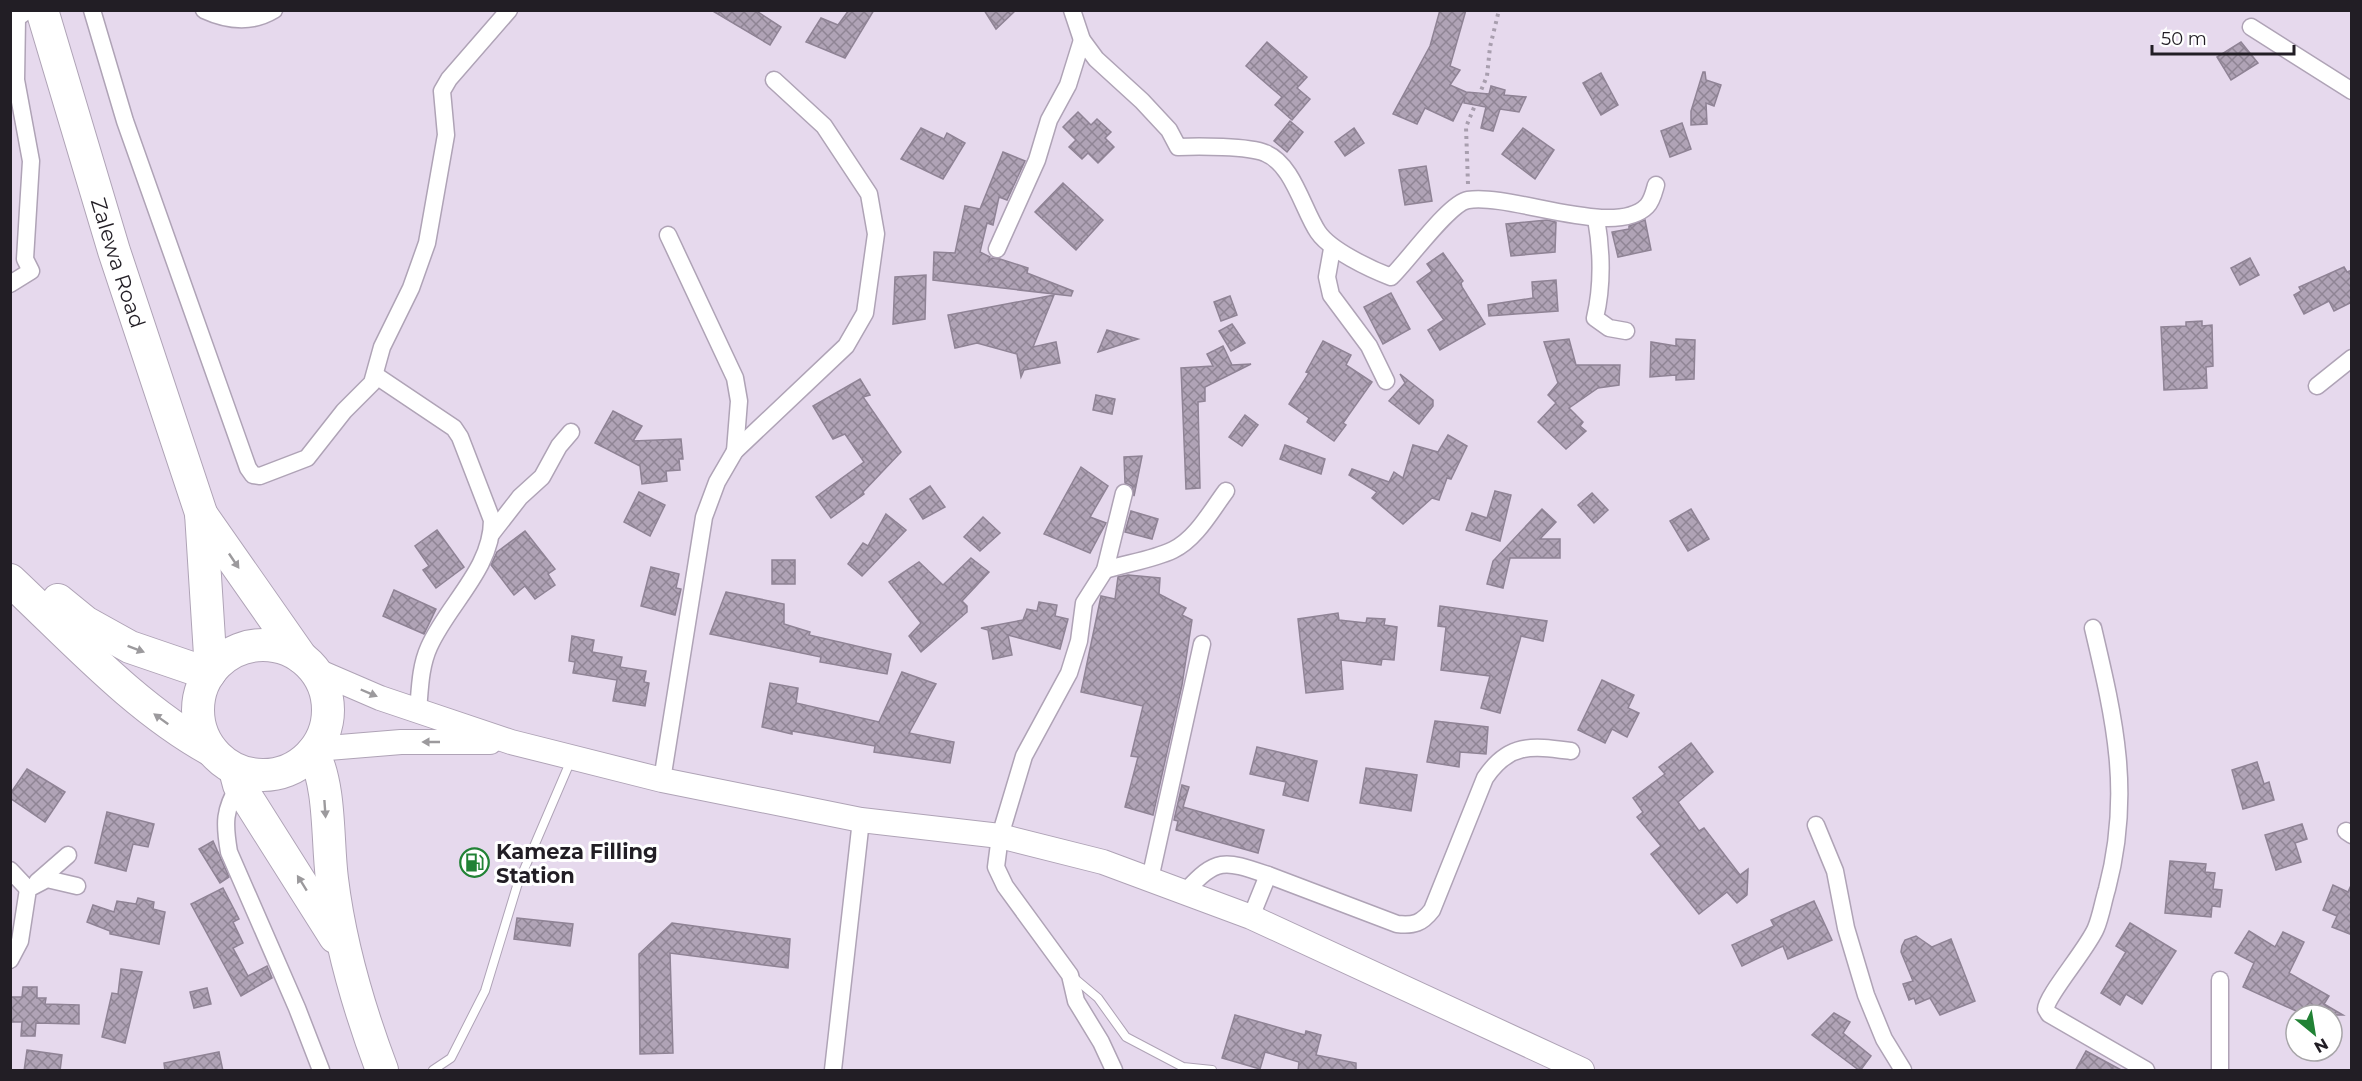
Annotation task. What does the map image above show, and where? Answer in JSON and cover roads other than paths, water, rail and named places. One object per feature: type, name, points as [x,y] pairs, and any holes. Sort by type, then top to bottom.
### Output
[{"type":"highway","name":"Zalewa Road","points":[[42,10],[114,251],[201,513],[210,672]]},
{"type":"highway","name":"Zalewa Road","points":[[201,513],[308,664]]},
{"type":"highway","points":[[10,559],[85,622],[130,647],[210,672]]},
{"type":"highway","points":[[10,580],[153,712],[185,736],[211,750]]},
{"type":"highway","points":[[237,777],[278,774],[303,762],[315,751],[326,730],[329,709],[325,689],[308,664],[275,646],[246,647],[233,652],[210,672],[201,688],[198,712],[203,736],[211,750],[237,777],[344,950]]},
{"type":"highway","points":[[315,751],[323,775],[332,880],[344,950],[382,1071]]},
{"type":"main road","points":[[308,664],[418,711],[511,742],[662,780],[861,820],[1000,836],[1103,862],[1251,917],[1555,1065],[1582,1071]]},
{"type":"main road","points":[[315,751],[401,742],[511,742]]},
{"type":"street","points":[[10,284],[31,271],[25,259],[31,161],[16,80],[15,49],[17,18],[28,10]]},
{"type":"street","points":[[92,10],[125,122],[248,468],[254,475],[267,475],[307,458],[344,411],[367,390],[375,375],[382,348],[411,288],[427,243],[446,135],[442,91],[449,79],[509,10]]},
{"type":"street","points":[[204,10],[226,20],[251,20],[274,10]]},
{"type":"street","points":[[1072,10],[1082,40],[1112,75],[1142,101],[1169,130],[1178,147],[1216,147],[1266,153],[1285,170],[1317,232],[1332,249],[1391,277],[1446,213],[1468,200],[1496,201],[1596,218],[1639,213],[1649,204],[1656,185]]},
{"type":"street","points":[[2251,27],[2352,91]]},
{"type":"street","points":[[997,249],[1037,160],[1049,120],[1068,85],[1082,40]]},
{"type":"street","points":[[662,780],[704,517],[717,482],[735,451],[846,346],[866,314],[876,234],[869,194],[824,126],[774,80]]},
{"type":"street","points":[[1596,218],[1601,269],[1600,297],[1595,318],[1609,328],[1626,331]]},
{"type":"street","points":[[668,235],[735,378],[739,401],[735,451]]},
{"type":"street","points":[[1332,249],[1327,277],[1331,295],[1369,346],[1386,381]]},
{"type":"street","points":[[2317,386],[2352,358]]},
{"type":"street","points":[[375,375],[454,428],[490,512],[492,533]]},
{"type":"street","points":[[418,711],[422,671],[428,649],[441,623],[481,564],[492,533],[520,497],[542,477],[559,446],[571,432]]},
{"type":"street","points":[[1105,570],[1173,550],[1184,543],[1226,491]]},
{"type":"street","points":[[1114,1071],[1101,1042],[1076,1001],[1070,975],[1005,886],[996,867],[1000,836],[1024,756],[1069,673],[1078,641],[1084,603],[1105,570],[1124,493]]},
{"type":"street","points":[[2093,628],[2114,717],[2121,778],[2121,820],[2111,874],[2097,927],[2085,951],[2049,998],[2046,1009],[2049,1014],[2146,1071]]},
{"type":"street","points":[[1150,879],[1202,644]]},
{"type":"street","points":[[1185,892],[1205,871],[1219,864],[1238,865],[1397,924],[1410,926],[1423,921],[1432,909],[1485,778],[1494,766],[1520,748],[1534,746],[1571,751]]},
{"type":"street","points":[[237,777],[228,804],[225,828],[229,852],[297,1008],[321,1071]]},
{"type":"street","points":[[833,1071],[861,820]]},
{"type":"street","points":[[1816,825],[1835,871],[1846,928],[1866,995],[1884,1039],[1903,1071]]},
{"type":"street","points":[[10,960],[20,941],[33,886],[68,855]]},
{"type":"street","points":[[10,870],[33,886]]},
{"type":"street","points":[[1251,917],[1268,875]]},
{"type":"street","points":[[33,886],[47,879],[77,886]]},
{"type":"street","points":[[2220,980],[2220,1071]]},
{"type":"lane","points":[[434,1071],[452,1058],[485,991],[517,886],[572,757]]},
{"type":"lane","points":[[1070,975],[1098,998],[1126,1037],[1183,1066],[1212,1071]]},
{"type":"place","name":"Kameza Filling Station","points":[[475,863]]}]
